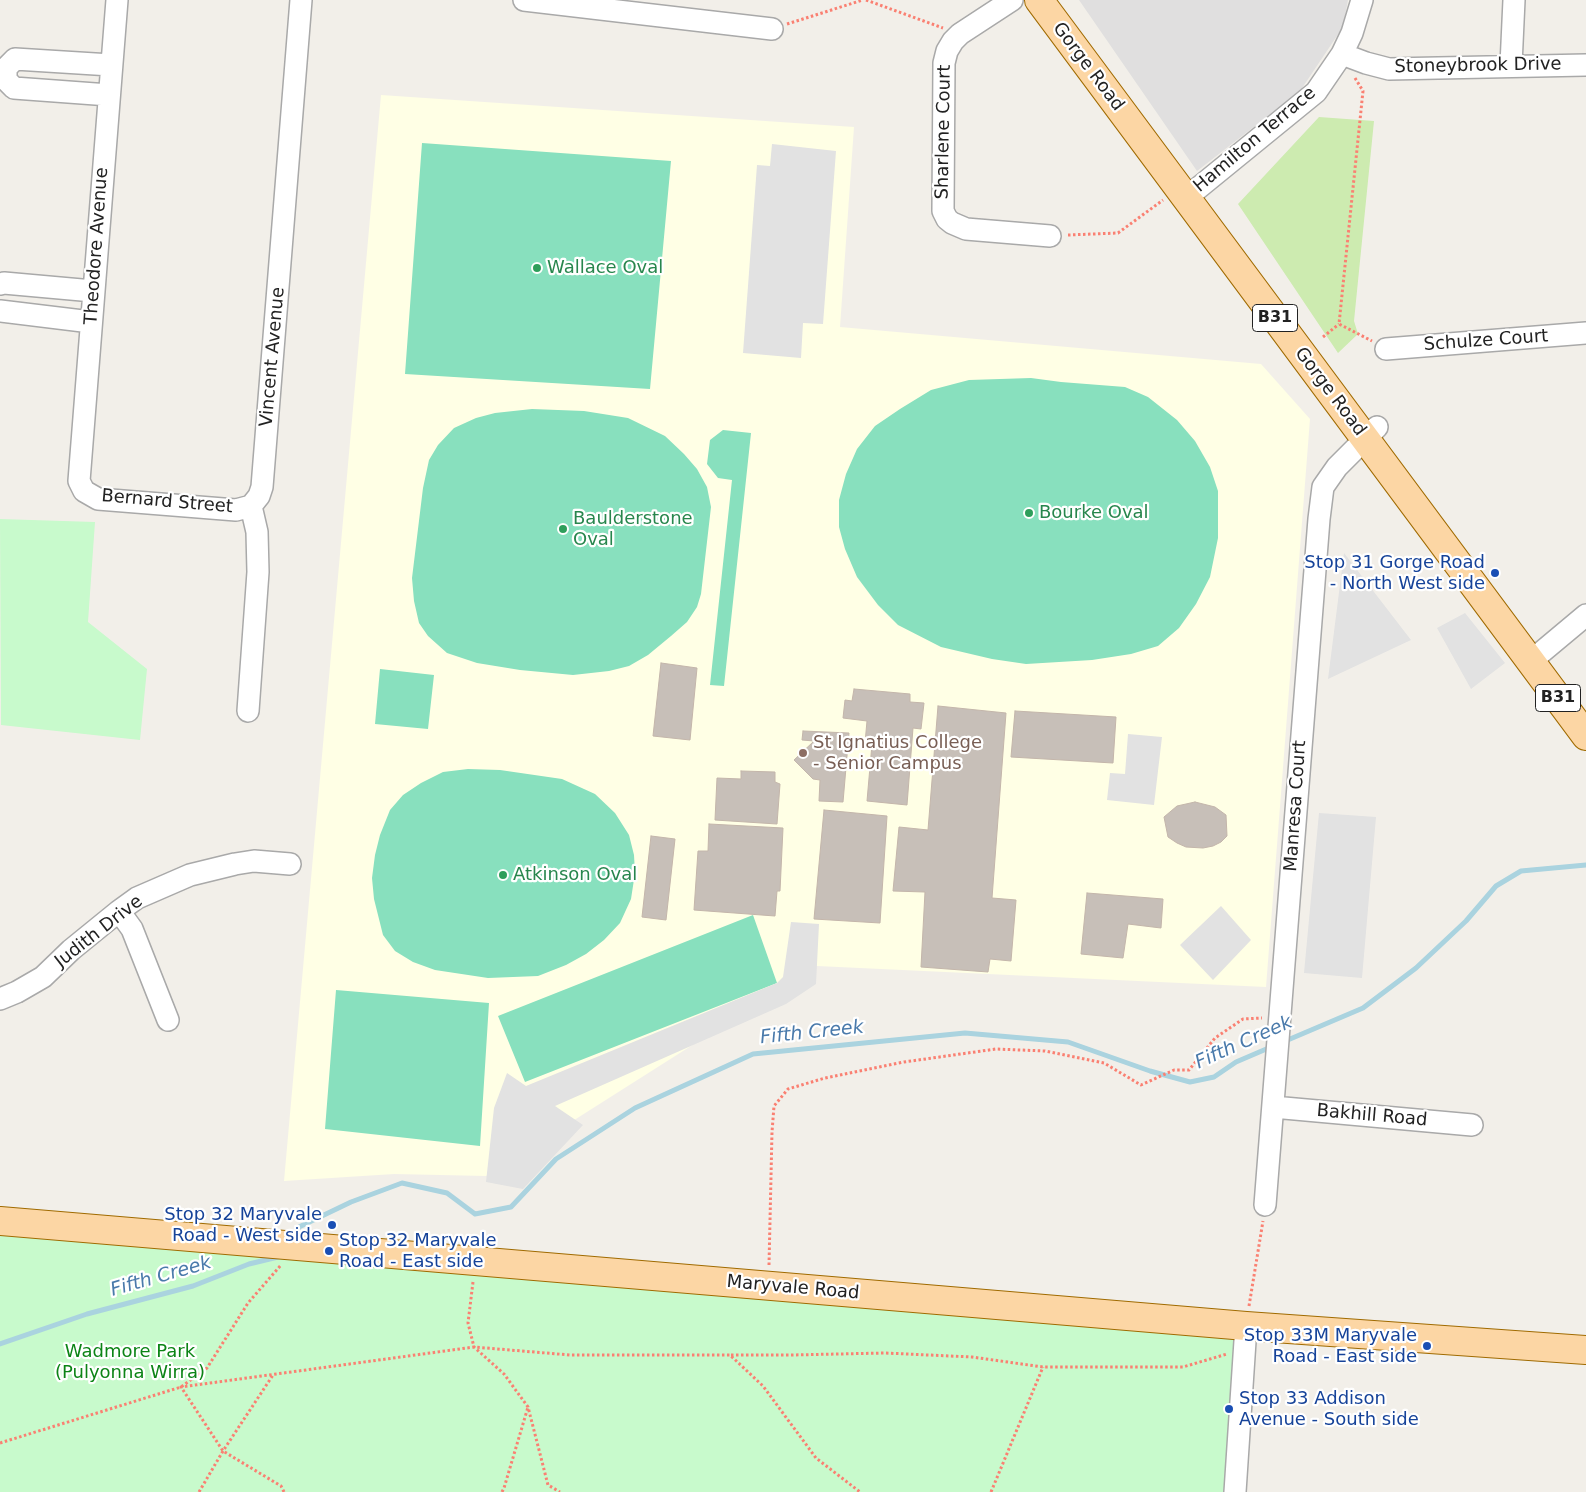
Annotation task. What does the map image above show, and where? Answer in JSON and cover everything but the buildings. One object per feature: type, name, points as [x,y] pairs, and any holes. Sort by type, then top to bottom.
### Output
[{"type":"main road","name":"Gorge Road","points":[[1038,0],[1188,191],[1538,656],[1586,708]]},
{"type":"main road","name":"Gorge Road","points":[[1056,0],[1166,148],[1188,191]]},
{"type":"main road","name":"Gorge Road","points":[[1538,656],[1586,736]]},
{"type":"main road","name":"Maryvale Road","points":[[0,1221],[768,1286],[1245,1338],[1586,1350]]},
{"type":"street","name":"Theodore Avenue","points":[[84,491],[79,481],[80,456],[117,0]]},
{"type":"street","name":"Vincent Avenue","points":[[251,506],[259,496],[262,487],[302,0]]},
{"type":"street","points":[[524,0],[647,7],[772,29]]},
{"type":"street","name":"Sharlene Court","points":[[1012,0],[960,34],[947,51],[944,63],[943,211],[947,219],[952,223],[966,229],[1050,236]]},
{"type":"street","name":"Hamilton Terrace","points":[[1188,191],[1316,92],[1342,54],[1352,33],[1362,0]]},
{"type":"street","points":[[1511,65],[1514,0]]},
{"type":"street","name":"Stoneybrook Drive","points":[[1342,54],[1389,69],[1511,65],[1586,65]]},
{"type":"street","points":[[109,95],[14,88],[6,80],[6,68],[15,59],[111,65]]},
{"type":"street","points":[[0,284],[93,291]]},
{"type":"street","points":[[0,311],[91,322]]},
{"type":"street","name":"Schulze Court","points":[[1386,348],[1586,333]]},
{"type":"street","name":"Manresa Court","points":[[1265,1205],[1318,519],[1323,487],[1337,467],[1370,433]]},
{"type":"street","name":"Bernard Street","points":[[84,491],[98,500],[115,502],[236,510],[251,506]]},
{"type":"street","points":[[248,711],[258,572],[257,532],[251,506]]},
{"type":"street","points":[[1538,656],[1586,615]]},
{"type":"street","name":"Judith Drive","points":[[0,999],[17,992],[43,977],[71,950],[137,898],[190,875],[235,864],[254,861],[290,864]]},
{"type":"street","points":[[119,911],[132,929],[168,1020]]},
{"type":"street","name":"Bakhill Road","points":[[1273,1107],[1472,1125]]},
{"type":"street","points":[[1235,1492],[1245,1338]]},
{"type":"path","points":[[772,29],[864,0],[960,34]]},
{"type":"path","points":[[1323,337],[1339,324],[1363,91],[1342,54]]},
{"type":"path","points":[[1050,236],[1118,233],[1188,191]]},
{"type":"path","points":[[1339,324],[1386,348]]},
{"type":"path","points":[[768,1286],[774,1106],[788,1089],[825,1078],[904,1062],[996,1049],[1045,1051],[1104,1063],[1141,1085],[1174,1070],[1189,1070],[1214,1038],[1243,1019],[1279,1026]]},
{"type":"path","points":[[0,1443],[182,1387],[474,1348],[570,1355],[790,1356],[885,1353],[972,1358],[1043,1367],[1183,1367],[1245,1338],[1265,1205]]},
{"type":"path","points":[[182,1387],[207,1368],[286,1245]]},
{"type":"path","points":[[475,1261],[468,1323],[474,1348],[504,1374],[528,1406],[548,1485],[560,1492]]},
{"type":"path","points":[[730,1355],[763,1386],[816,1458],[860,1492]]},
{"type":"path","points":[[991,1492],[1043,1367]]},
{"type":"path","points":[[199,1492],[223,1451],[274,1375]]},
{"type":"path","points":[[182,1387],[223,1451],[282,1486],[284,1492]]},
{"type":"path","points":[[502,1492],[528,1406]]},
{"type":"shaded area","points":[[1079,0],[1348,0],[1343,27],[1300,91],[1197,171]]},
{"type":"shaded area","name":"St Ignatius College - Senior Campus","points":[[381,95],[854,127],[840,327],[1261,364],[1310,419],[1266,987],[817,966],[486,1176],[394,1174],[284,1181]]},
{"type":"shaded area","points":[[772,144],[836,151],[823,324],[803,323],[801,358],[743,353],[757,165],[770,166]]},
{"type":"shaded area","points":[[1344,553],[1411,640],[1328,679]]},
{"type":"shaded area","points":[[1465,613],[1505,663],[1471,689],[1437,628]]},
{"type":"shaded area","points":[[1128,734],[1162,737],[1154,805],[1107,800],[1110,773],[1125,774]]},
{"type":"shaded area","points":[[1319,813],[1376,817],[1362,978],[1304,973]]},
{"type":"shaded area","points":[[1221,906],[1251,940],[1213,980],[1180,945]]},
{"type":"shaded area","points":[[791,922],[819,924],[816,984],[786,1004],[555,1106],[583,1125],[523,1189],[486,1182],[494,1108],[507,1073],[526,1086],[777,983],[783,977]]},
{"type":"green space","points":[[1319,117],[1374,121],[1354,321],[1358,334],[1338,353],[1238,204]]},
{"type":"green space","name":"Wallace Oval","points":[[422,143],[671,161],[650,389],[405,374]]},
{"type":"green space","name":"Bourke Oval","points":[[1031,378],[1125,387],[1148,397],[1177,420],[1195,441],[1210,467],[1218,491],[1218,538],[1210,577],[1196,604],[1179,628],[1158,646],[1131,654],[1092,660],[1026,664],[992,659],[941,647],[898,625],[878,605],[857,577],[845,549],[839,527],[839,500],[846,474],[857,449],[875,426],[931,390],[969,380]]},
{"type":"green space","name":"Baulderstone Oval","points":[[532,409],[584,411],[628,418],[665,436],[697,469],[707,487],[711,507],[701,594],[697,607],[687,622],[671,636],[648,655],[629,666],[609,671],[573,675],[520,670],[477,663],[447,653],[428,636],[419,623],[414,601],[412,578],[423,488],[429,460],[438,445],[454,428],[476,418],[495,413]]},
{"type":"green space","points":[[723,430],[751,433],[724,686],[710,685],[732,480],[718,478],[707,464],[710,440]]},
{"type":"green space","points":[[0,519],[95,522],[88,622],[147,669],[140,740],[1,725]]},
{"type":"green space","points":[[380,669],[434,675],[428,729],[375,724]]},
{"type":"green space","name":"Atkinson Oval","points":[[468,769],[500,770],[562,779],[595,794],[615,813],[629,835],[634,855],[635,873],[631,899],[620,923],[604,940],[586,954],[566,965],[538,976],[488,978],[435,970],[413,962],[395,951],[383,935],[374,899],[372,878],[380,835],[390,810],[403,795],[421,783],[443,772]]},
{"type":"green space","points":[[753,915],[777,983],[525,1082],[498,1016]]},
{"type":"green space","points":[[336,990],[489,1003],[480,1146],[325,1129]]},
{"type":"green space","name":"Wadmore Park (Pulyonna Wirra)","points":[[0,1221],[1246,1326],[1235,1492],[0,1492]]},
{"type":"waterway","name":"Fifth Creek","points":[[1283,1042],[1363,1008],[1416,968],[1466,921],[1496,886],[1521,871],[1586,865]]},
{"type":"waterway","name":"Fifth Creek","points":[[293,1236],[299,1227],[351,1202],[402,1183],[447,1193],[475,1214],[511,1207],[556,1159],[635,1108],[753,1054],[965,1033],[1068,1042],[1150,1071],[1190,1082],[1214,1077],[1236,1062],[1271,1047]]},
{"type":"waterway","name":"Fifth Creek","points":[[0,1344],[87,1314],[193,1286],[249,1264],[280,1255]]},
{"type":"place","name":"Wallace Oval","points":[[537,268]]},
{"type":"place","name":"Bourke Oval","points":[[1029,513]]},
{"type":"place","name":"Baulderstone Oval","points":[[563,529]]},
{"type":"place","name":"Stop 31 Gorge Road - North West side","points":[[1495,573]]},
{"type":"place","name":"St Ignatius College - Senior Campus","points":[[803,753]]},
{"type":"place","name":"Atkinson Oval","points":[[503,875]]},
{"type":"place","name":"Stop 32 Maryvale Road - West side","points":[[332,1225]]},
{"type":"place","name":"Stop 32 Maryvale Road - East side","points":[[329,1251]]},
{"type":"place","name":"Stop 33M Maryvale Road - East side","points":[[1427,1346]]},
{"type":"place","name":"Stop 33 Addison Avenue - South side","points":[[1229,1409]]}]
